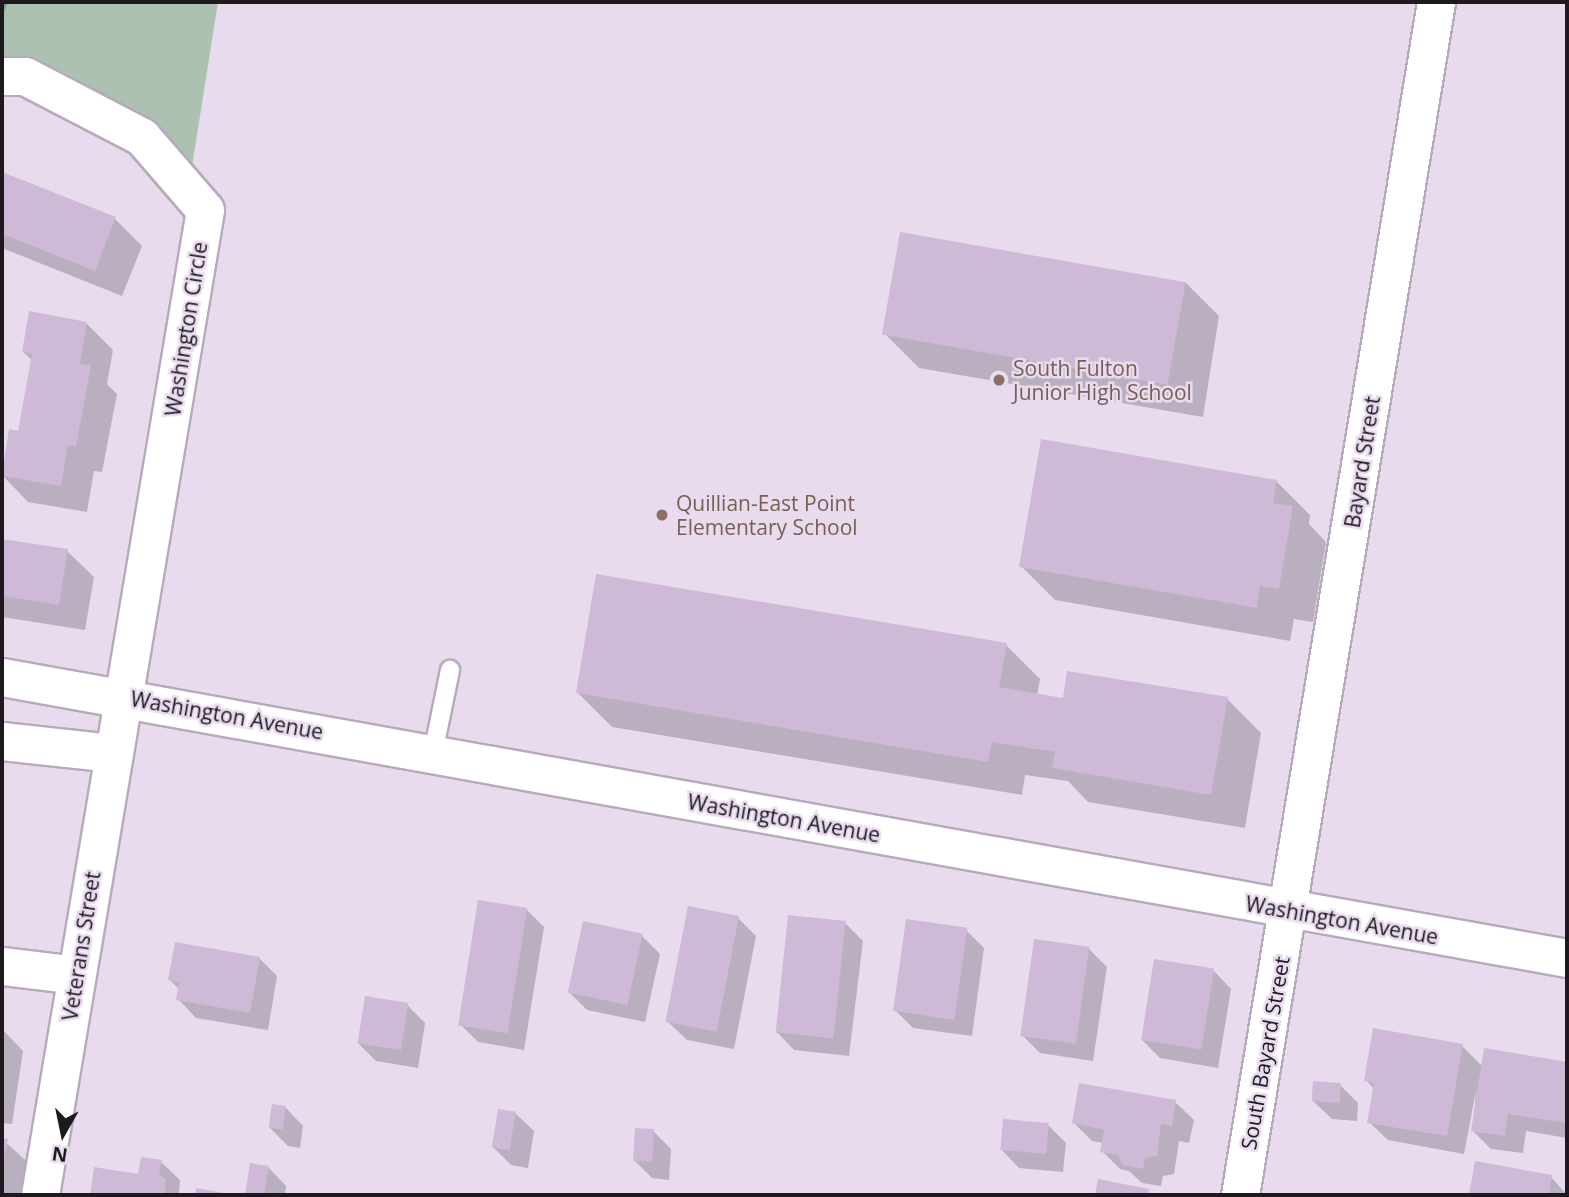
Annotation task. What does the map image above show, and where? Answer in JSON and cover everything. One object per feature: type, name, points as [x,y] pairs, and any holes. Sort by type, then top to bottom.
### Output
[{"type":"street","name":"Bayard Street","points":[[1289,911],[1442,6]]},
{"type":"street","name":"Washington Circle","points":[[2,76],[25,76],[142,137],[205,210],[137,635],[123,696]]},
{"type":"street","name":"Washington Avenue","points":[[2,677],[123,696],[1289,911],[1567,958]]},
{"type":"street","name":"Veterans Street","points":[[40,1195],[123,696]]},
{"type":"street","points":[[2,741],[113,753]]},
{"type":"street","name":"South Bayard Street","points":[[1240,1195],[1289,911]]},
{"type":"street","points":[[2,966],[76,975]]},
{"type":"lane","points":[[433,753],[450,670]]},
{"type":"green space","points":[[2,2],[218,2],[190,179],[2,58]]},
{"type":"building","points":[[2,172],[116,217],[95,271],[2,234]]},
{"type":"building","points":[[900,232],[1186,282],[1168,385],[882,334]]},
{"type":"building","points":[[29,311],[87,322],[80,364],[91,365],[76,447],[68,445],[61,486],[2,476],[9,429],[18,431],[32,354],[22,352]]},
{"type":"building","points":[[1041,439],[1277,480],[1273,503],[1293,506],[1279,589],[1260,586],[1257,608],[1019,567]]},
{"type":"building","points":[[2,539],[68,549],[59,605],[2,596]]},
{"type":"building","points":[[596,574],[1007,643],[999,687],[1063,698],[1067,671],[1228,697],[1211,795],[1052,768],[1055,752],[992,742],[988,762],[576,693]]},
{"type":"building","points":[[478,900],[527,908],[508,1033],[458,1025]]},
{"type":"building","points":[[688,906],[739,916],[717,1032],[665,1022]]},
{"type":"building","points":[[788,915],[846,921],[833,1038],[776,1032]]},
{"type":"building","points":[[906,919],[967,928],[954,1020],[893,1011]]},
{"type":"building","points":[[583,921],[643,934],[627,1005],[568,992]]},
{"type":"building","points":[[1034,939],[1089,947],[1076,1044],[1020,1036]]},
{"type":"building","points":[[175,942],[260,957],[250,1013],[176,1000],[179,983],[168,980]]},
{"type":"building","points":[[1154,959],[1214,969],[1201,1050],[1141,1040]]},
{"type":"building","points":[[365,996],[408,1003],[401,1050],[357,1043]]},
{"type":"building","points":[[1373,1028],[1463,1044],[1447,1136],[1367,1123],[1374,1083],[1364,1081]]},
{"type":"building","points":[[1484,1048],[1567,1062],[1565,1123],[1508,1114],[1505,1136],[1471,1131]]},
{"type":"building","points":[[1313,1081],[1341,1083],[1340,1103],[1312,1101]]},
{"type":"building","points":[[1079,1083],[1176,1100],[1172,1126],[1161,1124],[1157,1156],[1145,1158],[1143,1169],[1122,1165],[1118,1155],[1100,1152],[1104,1130],[1072,1123]]},
{"type":"building","points":[[272,1104],[286,1106],[283,1130],[269,1128]]},
{"type":"building","points":[[498,1109],[516,1112],[510,1150],[492,1148]]},
{"type":"building","points":[[1003,1119],[1049,1123],[1046,1154],[1000,1150]]},
{"type":"building","points":[[635,1128],[654,1129],[652,1162],[633,1161]]},
{"type":"building","points":[[2,1138],[8,1139],[3,1163],[2,1163]]},
{"type":"building","points":[[141,1157],[162,1160],[159,1174],[166,1180],[164,1195],[90,1195],[94,1167],[138,1174]]},
{"type":"building","points":[[1475,1161],[1552,1175],[1549,1195],[1469,1195]]},
{"type":"building","points":[[250,1163],[269,1166],[264,1195],[245,1195]]},
{"type":"building","points":[[1098,1179],[1149,1189],[1148,1195],[1095,1195]]},
{"type":"building","points":[[196,1188],[230,1194],[230,1195],[195,1195]]},
{"type":"place","name":"South Fulton Junior High School","points":[[999,380]]},
{"type":"place","name":"Quillian-East Point Elementary School","points":[[662,515]]}]
